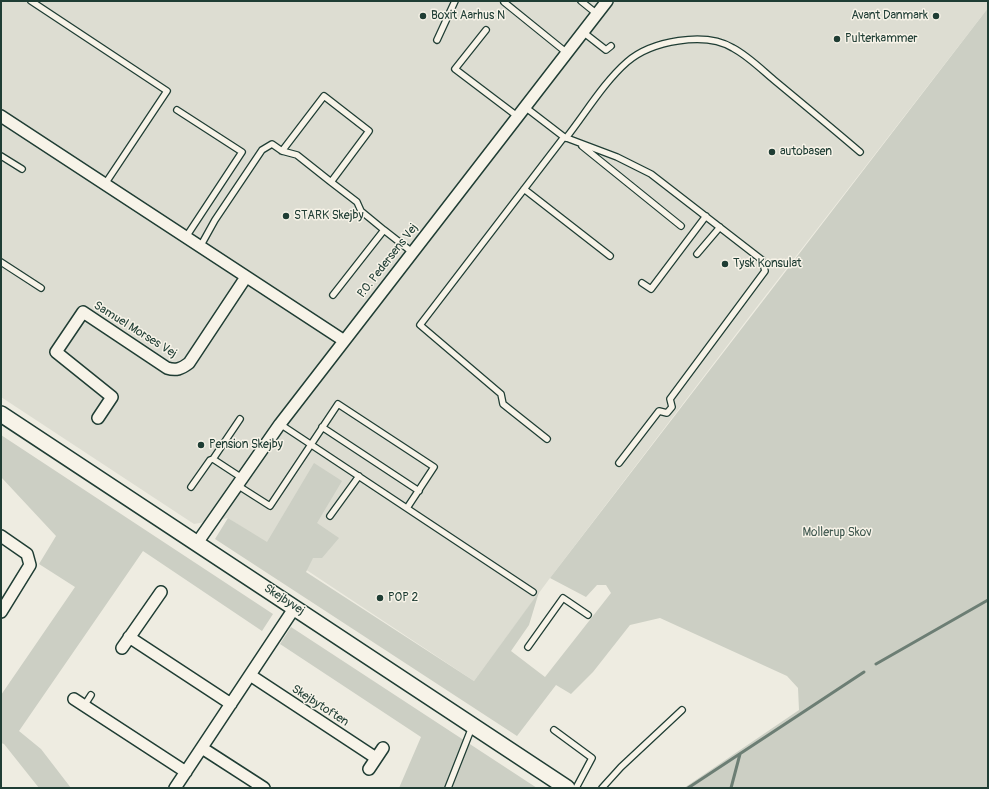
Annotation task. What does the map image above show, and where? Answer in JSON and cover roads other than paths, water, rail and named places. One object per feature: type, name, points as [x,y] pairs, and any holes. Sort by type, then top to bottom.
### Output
[{"type":"street","name":"P.O. Pedersens Vej","points":[[198,543],[280,424],[343,340],[607,1]]},
{"type":"street","points":[[1,116],[343,340]]},
{"type":"street","name":"Samuel Morses Vej","points":[[98,418],[112,397],[56,352],[83,312],[167,368],[174,370],[182,369],[189,363],[246,277]]},
{"type":"street","name":"Skejbyvej","points":[[1,414],[567,788]]},
{"type":"street","points":[[1,536],[27,554],[30,565],[1,612]]},
{"type":"street","points":[[122,648],[161,592]]},
{"type":"street","points":[[175,788],[295,607]]},
{"type":"street","points":[[129,637],[231,704]]},
{"type":"street","name":"Skejbytoften","points":[[250,676],[376,758]]},
{"type":"street","points":[[74,699],[186,772]]},
{"type":"street","points":[[202,748],[264,788]]},
{"type":"street","points":[[369,769],[383,748]]},
{"type":"lane","points":[[30,1],[167,91],[105,184]]},
{"type":"lane","points":[[437,40],[455,1]]},
{"type":"lane","points":[[581,1],[597,14]]},
{"type":"lane","points":[[504,2],[567,53]]},
{"type":"lane","points":[[486,30],[455,69],[517,116]]},
{"type":"lane","points":[[583,32],[606,50],[611,46]]},
{"type":"lane","points":[[547,439],[503,404],[501,394],[420,325],[524,189],[627,62],[656,45],[680,40],[698,40],[732,47],[860,152]]},
{"type":"lane","points":[[282,150],[324,96],[369,131],[331,182]]},
{"type":"lane","points":[[525,107],[565,137],[639,167],[651,174],[762,260],[765,271],[670,399],[672,407],[667,413],[659,412],[619,463]]},
{"type":"lane","points":[[178,110],[242,152],[186,237]]},
{"type":"lane","points":[[577,142],[681,226]]},
{"type":"lane","points":[[200,247],[215,220],[262,150],[272,144],[282,150],[297,155],[357,202],[360,211],[412,252]]},
{"type":"lane","points":[[1,156],[22,169]]},
{"type":"lane","points":[[524,189],[610,256]]},
{"type":"lane","points":[[642,283],[651,289],[706,216]]},
{"type":"lane","points":[[698,254],[720,227]]},
{"type":"lane","points":[[333,295],[384,230]]},
{"type":"lane","points":[[1,262],[41,288]]},
{"type":"lane","points":[[213,459],[270,506],[338,404],[434,467],[407,508]]},
{"type":"lane","points":[[191,487],[210,460],[213,459],[240,419]]},
{"type":"lane","points":[[280,424],[533,592]]},
{"type":"lane","points":[[322,427],[419,490]]},
{"type":"lane","points":[[330,516],[359,476]]},
{"type":"lane","points":[[528,647],[563,598],[588,615]]},
{"type":"lane","points":[[84,706],[90,695]]},
{"type":"lane","points":[[602,788],[621,767],[682,710]]},
{"type":"lane","points":[[448,788],[473,725]]},
{"type":"lane","points":[[554,730],[592,758],[576,788]]},
{"type":"waterway","points":[[876,664],[988,600]]},
{"type":"waterway","points":[[688,788],[864,672]]},
{"type":"waterway","points":[[731,788],[740,754]]},
{"type":"place","name":"Boxit Aarhus N","points":[[423,16]]},
{"type":"place","name":"Avant Danmark","points":[[936,16]]},
{"type":"place","name":"Pulterkammer","points":[[837,39]]},
{"type":"place","name":"autobasen","points":[[772,152]]},
{"type":"place","name":"STARK Skejby","points":[[286,216]]},
{"type":"place","name":"Tysk Konsulat","points":[[725,264]]},
{"type":"place","name":"Pension Skejby","points":[[201,445]]},
{"type":"place","name":"POP 2","points":[[380,598]]},
{"type":"park label","name":"Mollerup Skov","points":[[837,533]]}]
